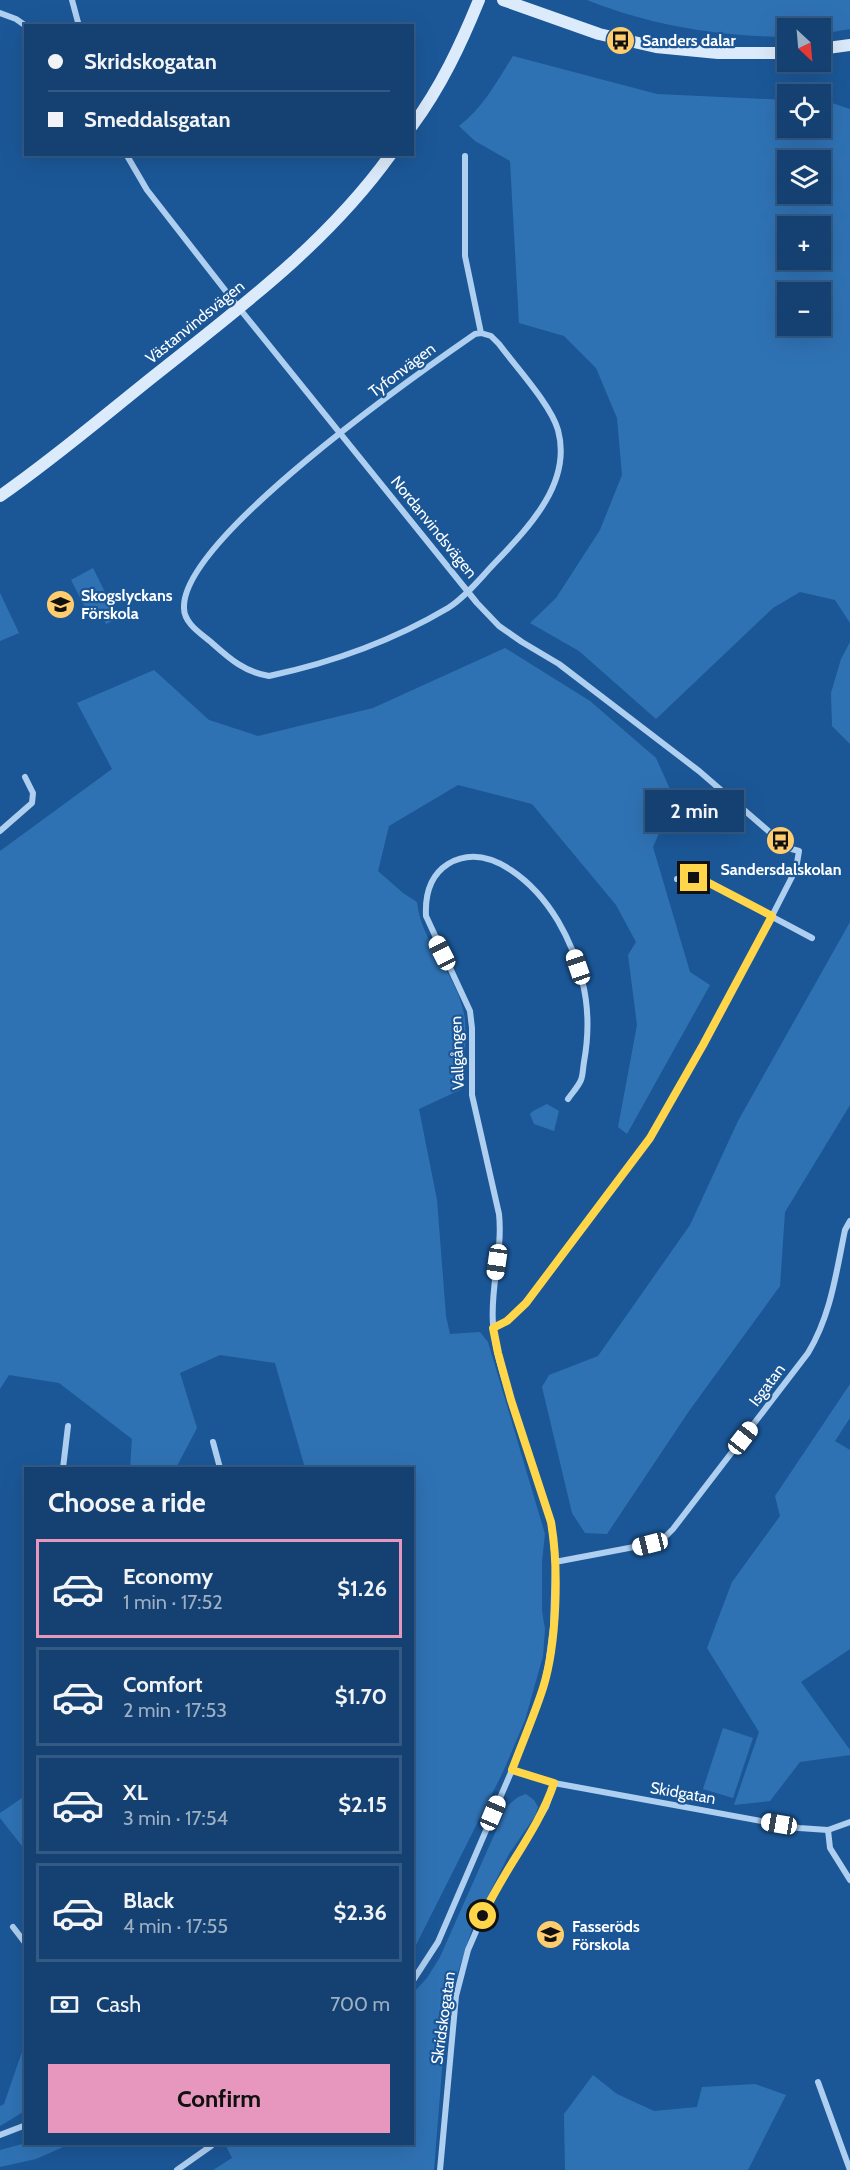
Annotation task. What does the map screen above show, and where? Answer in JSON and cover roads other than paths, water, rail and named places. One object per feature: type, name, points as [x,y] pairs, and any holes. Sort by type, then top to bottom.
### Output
[{"type":"street","points":[[72,0],[78,24]]},
{"type":"street","points":[[414,123],[459,47],[479,0]]},
{"type":"street","points":[[503,0],[599,34],[656,47],[718,53],[777,53]]},
{"type":"street","points":[[0,14],[16,19],[24,25]]},
{"type":"street","points":[[831,48],[850,45]]},
{"type":"street","name":"Nordanvindsvägen","points":[[127,156],[147,190],[239,308],[477,603],[499,626],[559,664],[699,771],[788,848],[799,851],[796,869],[772,916]]},
{"type":"street","name":"Västanvindsvägen","points":[[0,496],[69,445],[294,262],[338,220],[391,156]]},
{"type":"street","points":[[465,156],[465,256],[481,333]]},
{"type":"street","name":"Tyfonvägen","points":[[481,333],[491,336],[499,344],[553,416],[562,455],[552,488],[531,522],[468,591],[449,607],[376,644],[269,676],[257,674],[243,668],[187,620],[183,605],[187,588],[202,564],[264,495],[341,434],[405,381],[475,334],[481,333]]},
{"type":"street","points":[[0,831],[32,803],[33,793],[25,777]]},
{"type":"street","name":"Vallgången","points":[[414,1979],[438,1942],[512,1770],[543,1688],[553,1627],[555,1562],[551,1522],[511,1400],[493,1328],[491,1302],[501,1233],[499,1214],[472,1095],[470,1011],[426,916],[425,900],[435,875],[444,866],[458,859],[479,856],[507,867],[535,891],[558,920],[582,980],[587,1008],[588,1036],[581,1080],[568,1099]]},
{"type":"street","points":[[677,879],[694,878],[709,883],[812,938]]},
{"type":"street","points":[[493,1328],[507,1321],[526,1303],[650,1138],[772,916]]},
{"type":"street","name":"Isgatan","points":[[555,1562],[650,1544],[664,1538],[673,1529],[818,1337],[830,1304],[845,1230],[850,1221]]},
{"type":"street","points":[[63,1467],[68,1426]]},
{"type":"street","points":[[213,1442],[220,1467]]},
{"type":"street","name":"Skidgatan","points":[[512,1770],[554,1783],[799,1828],[828,1830],[850,1822]]},
{"type":"street","name":"Skridskogatan","points":[[440,2170],[456,1996],[468,1950],[490,1899],[546,1807],[554,1783]]},
{"type":"street","points":[[828,1830],[830,1848],[850,1880]]},
{"type":"street","points":[[13,1927],[24,1941]]},
{"type":"street","points":[[818,2082],[850,2170]]},
{"type":"street","points":[[0,2135],[24,2126]]},
{"type":"street","points":[[177,2170],[211,2146]]},
{"type":"place","name":"Sanders dalar","points":[[621,40]]},
{"type":"place","name":"Skogslyckans Förskola","points":[[60,604]]},
{"type":"place","name":"Sandersdalskolan","points":[[781,841]]},
{"type":"place","name":"Fasseröds Förskola","points":[[551,1935]]}]
